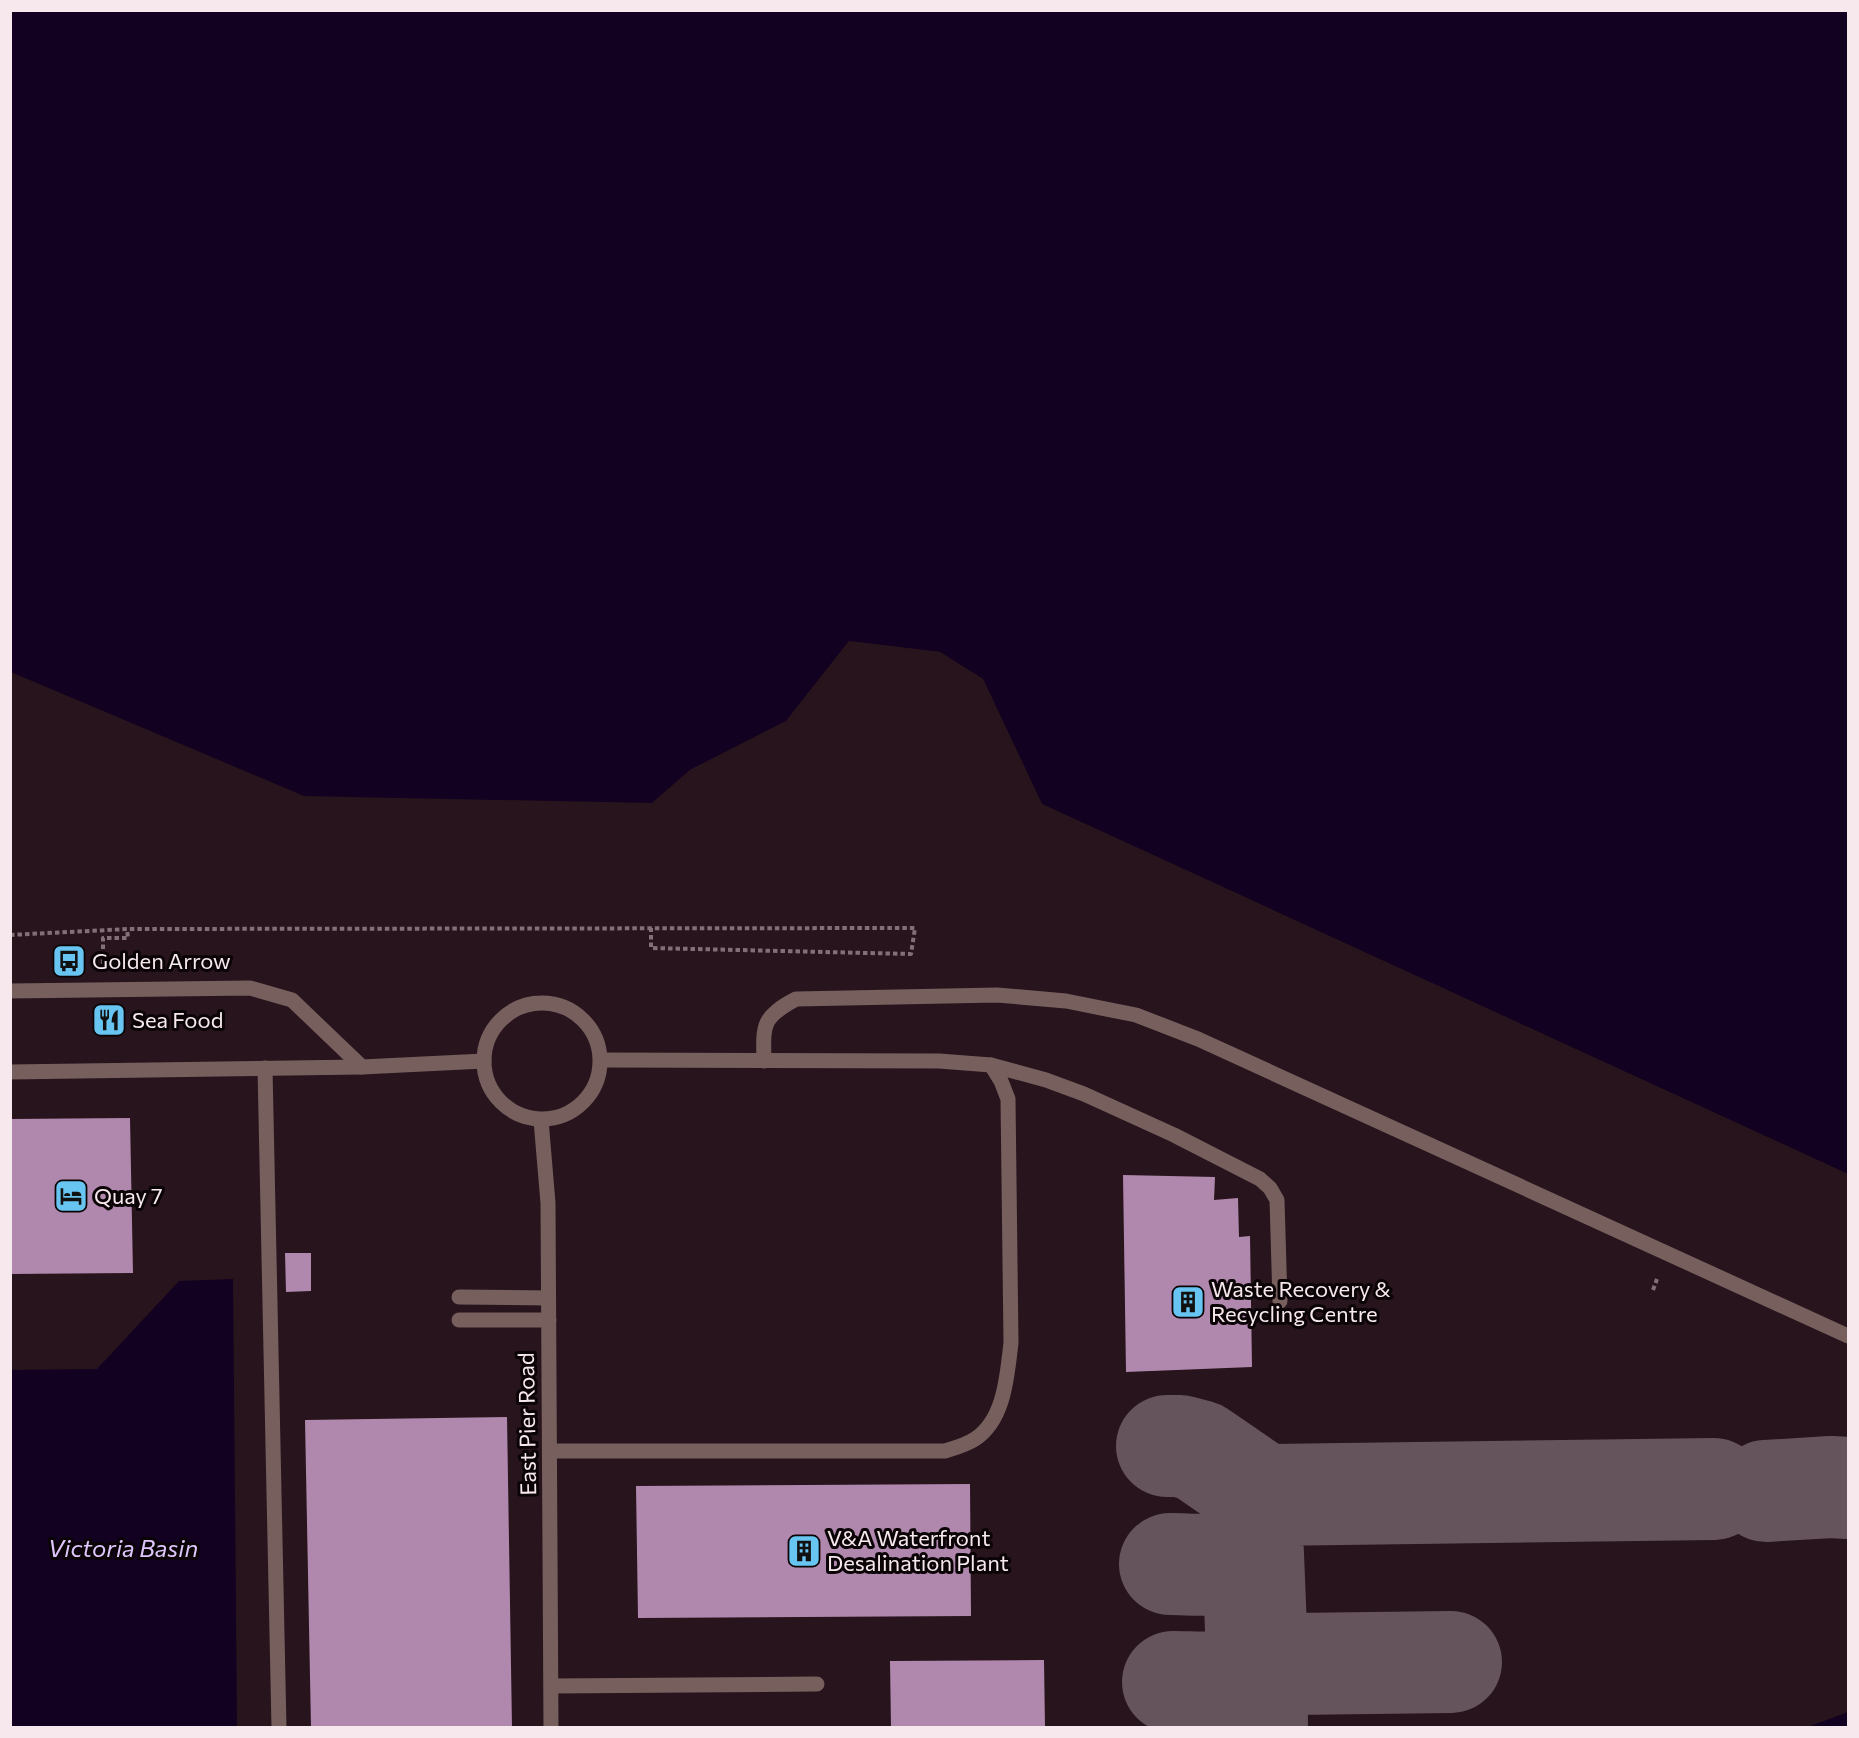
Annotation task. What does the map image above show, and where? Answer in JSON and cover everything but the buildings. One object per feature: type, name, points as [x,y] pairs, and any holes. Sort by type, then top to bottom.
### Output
[{"type":"street","points":[[10,990],[250,988],[292,1000],[362,1067]]},
{"type":"street","points":[[764,1061],[763,1029],[776,1009],[796,999],[997,995],[1066,1001],[1136,1015],[1198,1039],[1848,1336]]},
{"type":"street","points":[[532,1004],[552,1004],[571,1011],[586,1024],[597,1041],[601,1060],[598,1079],[589,1096],[576,1109],[560,1117],[541,1120],[524,1116],[508,1108],[495,1095],[487,1079],[484,1061],[488,1041],[498,1024],[513,1011],[532,1004]]},
{"type":"street","points":[[601,1060],[939,1061],[1013,1069],[1084,1094],[1174,1135],[1260,1179],[1270,1188],[1277,1200],[1280,1301]]},
{"type":"street","points":[[10,1072],[362,1067],[484,1061]]},
{"type":"street","points":[[551,1451],[945,1451],[965,1445],[978,1437],[996,1414],[1002,1397],[1011,1343],[1008,1099],[992,1065]]},
{"type":"street","points":[[265,1068],[279,1728]]},
{"type":"street","name":"East Pier Road","points":[[541,1120],[548,1203],[551,1728]]},
{"type":"street","points":[[459,1297],[548,1298]]},
{"type":"street","points":[[459,1320],[549,1320]]},
{"type":"street","points":[[552,1686],[818,1684]]},
{"type":"path","points":[[10,935],[127,929],[651,928],[915,928],[911,954],[651,948],[651,928]]},
{"type":"path","points":[[103,938],[128,938],[127,929]]},
{"type":"water","points":[[10,11],[1848,11],[1848,1174],[1042,804],[983,679],[940,652],[849,641],[786,721],[690,770],[652,803],[304,796],[11,672]]},
{"type":"water","name":"Victoria Basin","points":[[233,1279],[237,1727],[11,1727],[11,1370],[97,1369],[179,1281]]},
{"type":"water","points":[[1848,1712],[1848,1727],[1808,1727]]},
{"type":"pier","points":[[849,641],[940,652],[983,679],[1042,804],[1848,1174],[1848,1177],[1040,807],[980,681],[939,655],[850,644],[787,724],[692,772],[652,806],[652,803],[690,770],[786,721]]},
{"type":"taxiway","points":[[1167,1446],[1180,1446],[1199,1451],[1263,1495]]},
{"type":"taxiway","points":[[1766,1491],[1848,1488]]},
{"type":"taxiway","points":[[1257,1728],[1251,1505],[1256,1498],[1263,1495],[1714,1489]]},
{"type":"taxiway","points":[[1170,1564],[1208,1565],[1229,1560],[1246,1544],[1251,1531]]},
{"type":"taxiway","points":[[1256,1629],[1268,1652],[1278,1660],[1292,1664],[1451,1662]]},
{"type":"taxiway","points":[[1173,1682],[1223,1681],[1242,1671],[1250,1662],[1256,1649]]},
{"type":"place","name":"Golden Arrow","points":[[69,961]]},
{"type":"place","name":"Sea Food","points":[[109,1020]]},
{"type":"place","name":"Quay 7","points":[[71,1196]]},
{"type":"place","name":"Waste Recovery & Recycling Centre","points":[[1188,1302]]},
{"type":"place","name":"V&A Waterfront Desalination Plant","points":[[804,1551]]}]
